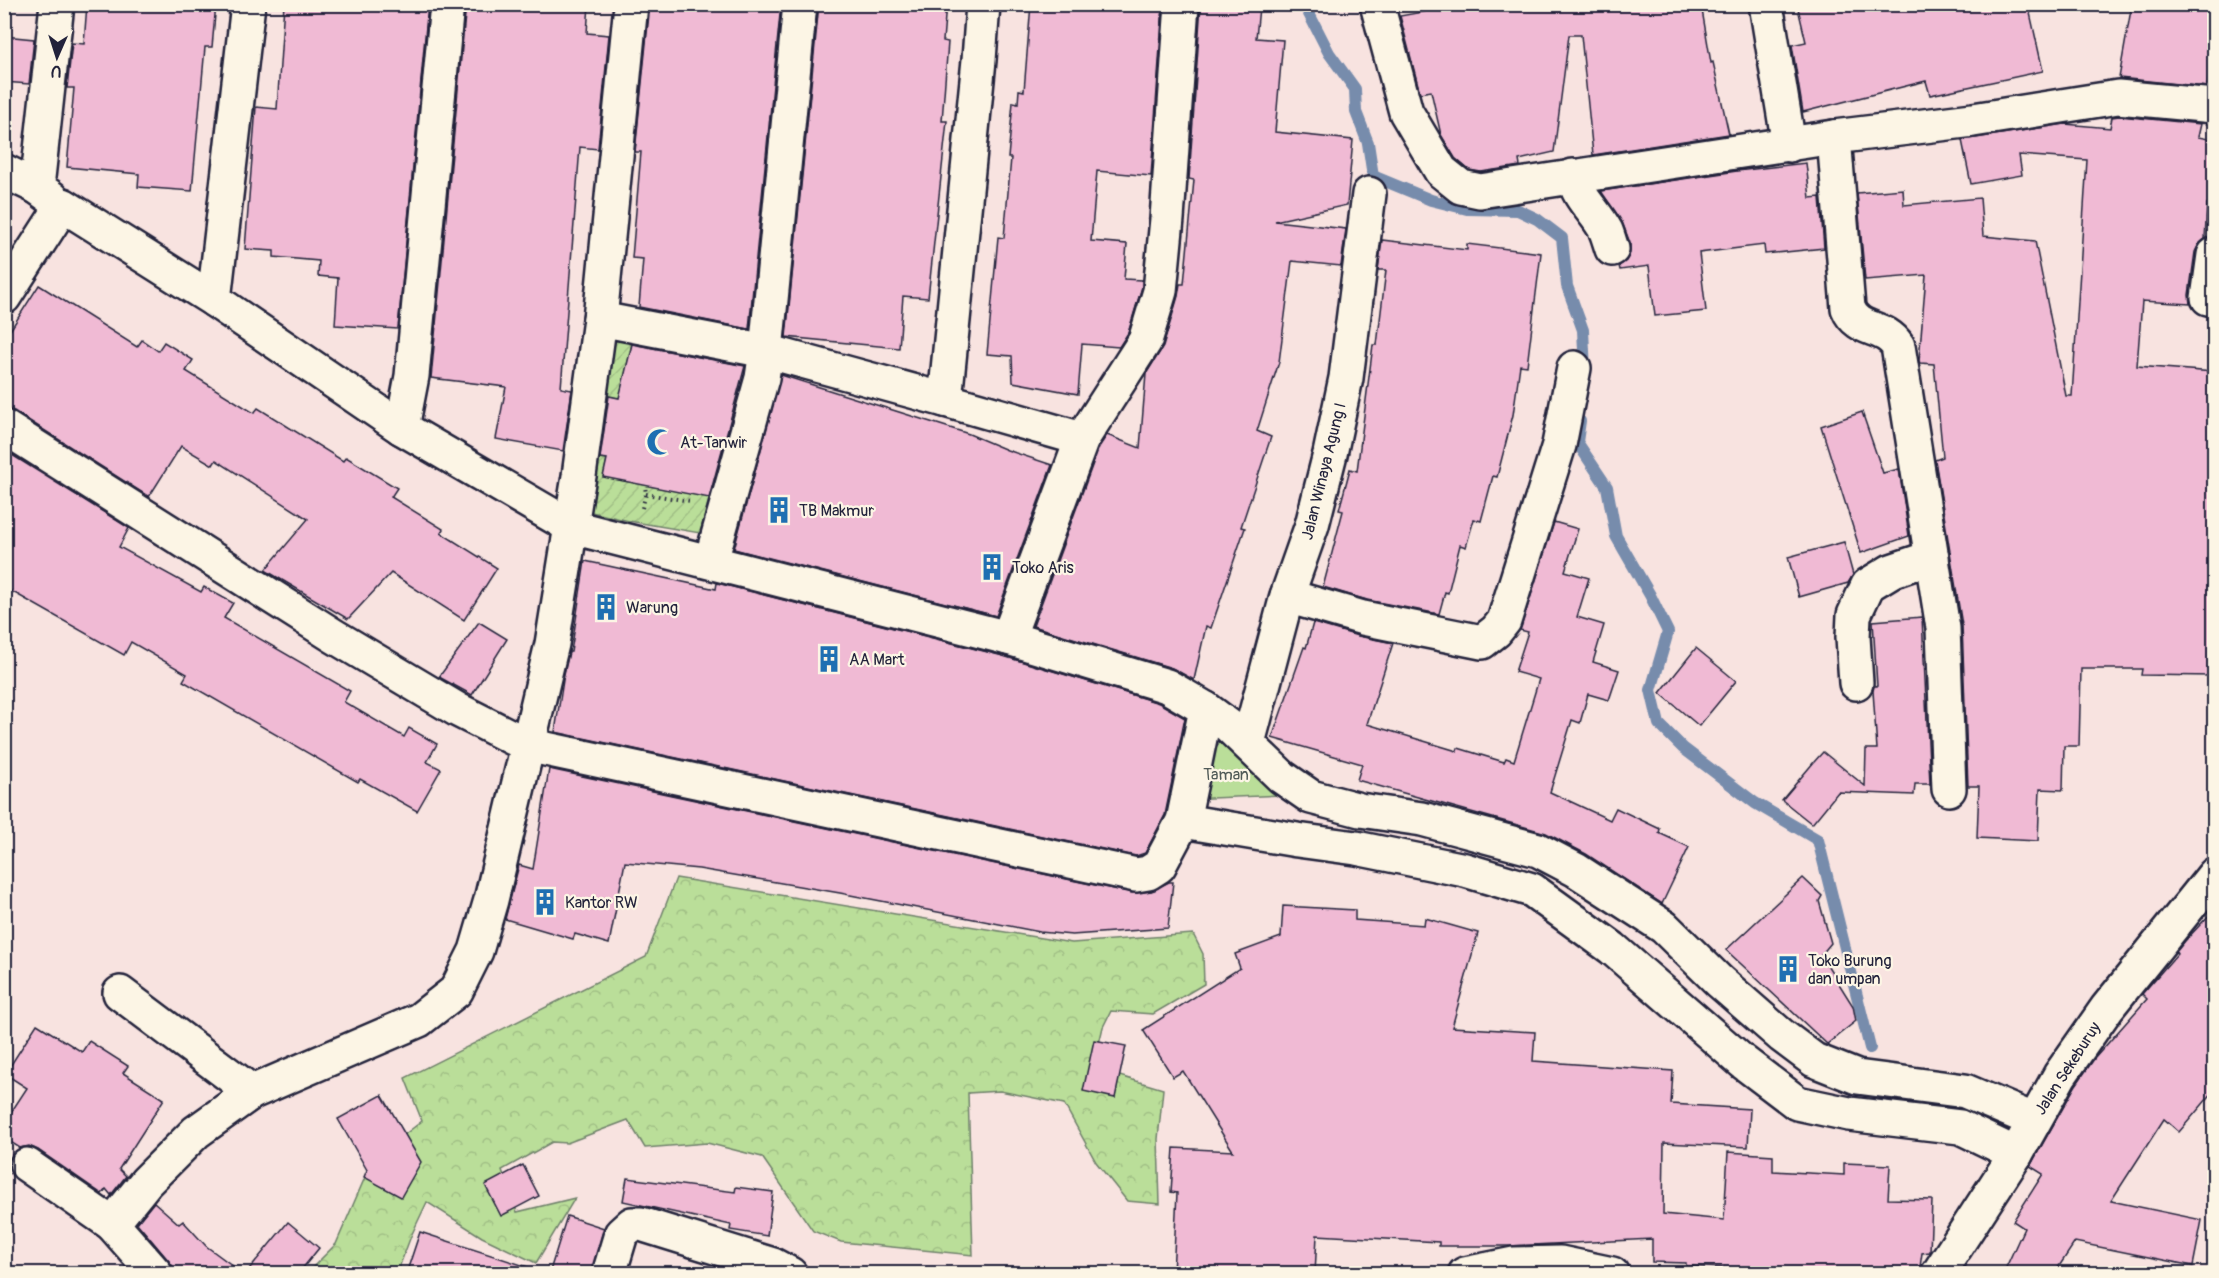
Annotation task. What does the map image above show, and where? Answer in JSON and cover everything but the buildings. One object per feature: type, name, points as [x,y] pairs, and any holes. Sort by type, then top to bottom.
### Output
[{"type":"street","points":[[37,187],[57,4]]},
{"type":"street","points":[[214,300],[248,4]]},
{"type":"street","points":[[402,428],[412,376],[447,4]]},
{"type":"street","points":[[112,1224],[146,1182],[196,1132],[252,1092],[419,1020],[456,991],[476,951],[491,900],[552,644],[572,527],[600,319],[631,4]]},
{"type":"street","points":[[711,561],[762,378],[800,4]]},
{"type":"street","points":[[945,400],[983,4]]},
{"type":"street","points":[[1008,638],[1082,439],[1145,341],[1160,291],[1182,4]]},
{"type":"street","points":[[1379,4],[1378,8],[1406,112],[1441,171],[1461,187],[1480,191],[1789,146],[1834,137],[1973,120],[2118,97],[2214,106]]},
{"type":"street","points":[[1766,4],[1789,146]]},
{"type":"street","points":[[1834,137],[1848,308],[1852,318],[1860,324],[1893,338],[1898,346],[1943,628],[1949,789]]},
{"type":"street","points":[[4,171],[37,187],[63,206],[214,300],[402,428],[572,527],[1008,638],[1167,686],[1206,709],[1248,743],[1282,777],[1311,797],[1360,810],[1422,819],[1538,850],[1576,870],[1664,927],[1719,981],[1782,1036],[1814,1060],[1857,1077],[1965,1091],[2033,1120]]},
{"type":"street","points":[[1573,176],[1579,195],[1606,231],[1612,249]]},
{"type":"street","name":"Jalan Winaya Agung I","points":[[1248,743],[1287,596],[1312,525],[1346,378],[1370,194]]},
{"type":"street","points":[[4,297],[63,206]]},
{"type":"street","points":[[2214,255],[2208,298],[2214,299]]},
{"type":"street","points":[[600,319],[766,351],[1082,439]]},
{"type":"street","points":[[1287,596],[1363,618],[1482,642],[1496,632],[1504,621],[1558,445],[1574,368]]},
{"type":"street","points":[[4,427],[334,636],[458,710],[527,745],[1136,875],[1148,873],[1159,866],[1183,821],[1206,709]]},
{"type":"street","points":[[1856,683],[1854,615],[1868,585],[1891,571],[1932,557]]},
{"type":"street","points":[[1297,840],[1311,797]]},
{"type":"street","points":[[1183,821],[1356,848],[1465,870],[1532,890],[1612,948],[1743,1062],[1797,1103],[1850,1114],[1960,1127],[2016,1154]]},
{"type":"street","points":[[1532,890],[1551,857]]},
{"type":"street","name":"Jalan Sekeburuy","points":[[1938,1274],[2016,1154],[2060,1075],[2107,1008],[2214,875]]},
{"type":"street","points":[[1684,1011],[1719,981]]},
{"type":"street","points":[[120,993],[252,1092]]},
{"type":"street","points":[[1881,1117],[1882,1080]]},
{"type":"street","points":[[27,1166],[112,1224],[156,1274]]},
{"type":"street","points":[[609,1274],[621,1234],[632,1224],[641,1224],[773,1265],[790,1274]]},
{"type":"street","points":[[1465,1274],[1514,1264],[1560,1263],[1612,1274]]},
{"type":"green space","points":[[615,340],[632,343],[603,477],[696,495],[731,360],[744,366],[700,533],[629,521],[583,510]]},
{"type":"green space","name":"Taman","points":[[1231,723],[1283,795],[1186,799]]},
{"type":"green space","points":[[676,878],[1072,943],[1193,934],[1203,954],[1204,984],[1153,1014],[1111,1011],[1103,1027],[1093,1068],[1163,1089],[1158,1139],[1160,1204],[1127,1201],[1096,1162],[1064,1104],[1000,1091],[968,1093],[973,1255],[841,1242],[813,1231],[762,1157],[707,1143],[645,1148],[628,1120],[567,1143],[552,1142],[502,1170],[517,1212],[575,1198],[536,1263],[482,1237],[427,1202],[397,1273],[350,1273],[341,1270],[339,1273],[306,1274],[336,1244],[373,1159],[422,1121],[405,1078],[646,957]]},
{"type":"waterway","points":[[1304,4],[1329,53],[1355,89],[1356,112],[1368,143],[1373,176],[1431,200],[1467,209],[1518,210],[1537,219],[1562,238],[1567,286],[1583,330],[1585,371]]},
{"type":"waterway","points":[[1580,421],[1577,442],[1607,487],[1616,536],[1668,632],[1651,690],[1659,724],[1683,748],[1755,803],[1818,840],[1870,1048]]},
{"type":"place","name":"At-Tanwir","points":[[660,442]]},
{"type":"place","name":"TB Makmur","points":[[779,510]]},
{"type":"place","name":"Toko Aris","points":[[992,567]]},
{"type":"place","name":"Warung","points":[[606,607]]},
{"type":"place","name":"AA Mart","points":[[829,659]]},
{"type":"place","name":"Kantor RW","points":[[545,902]]},
{"type":"place","name":"Toko Burung dan umpan","points":[[1788,969]]}]
